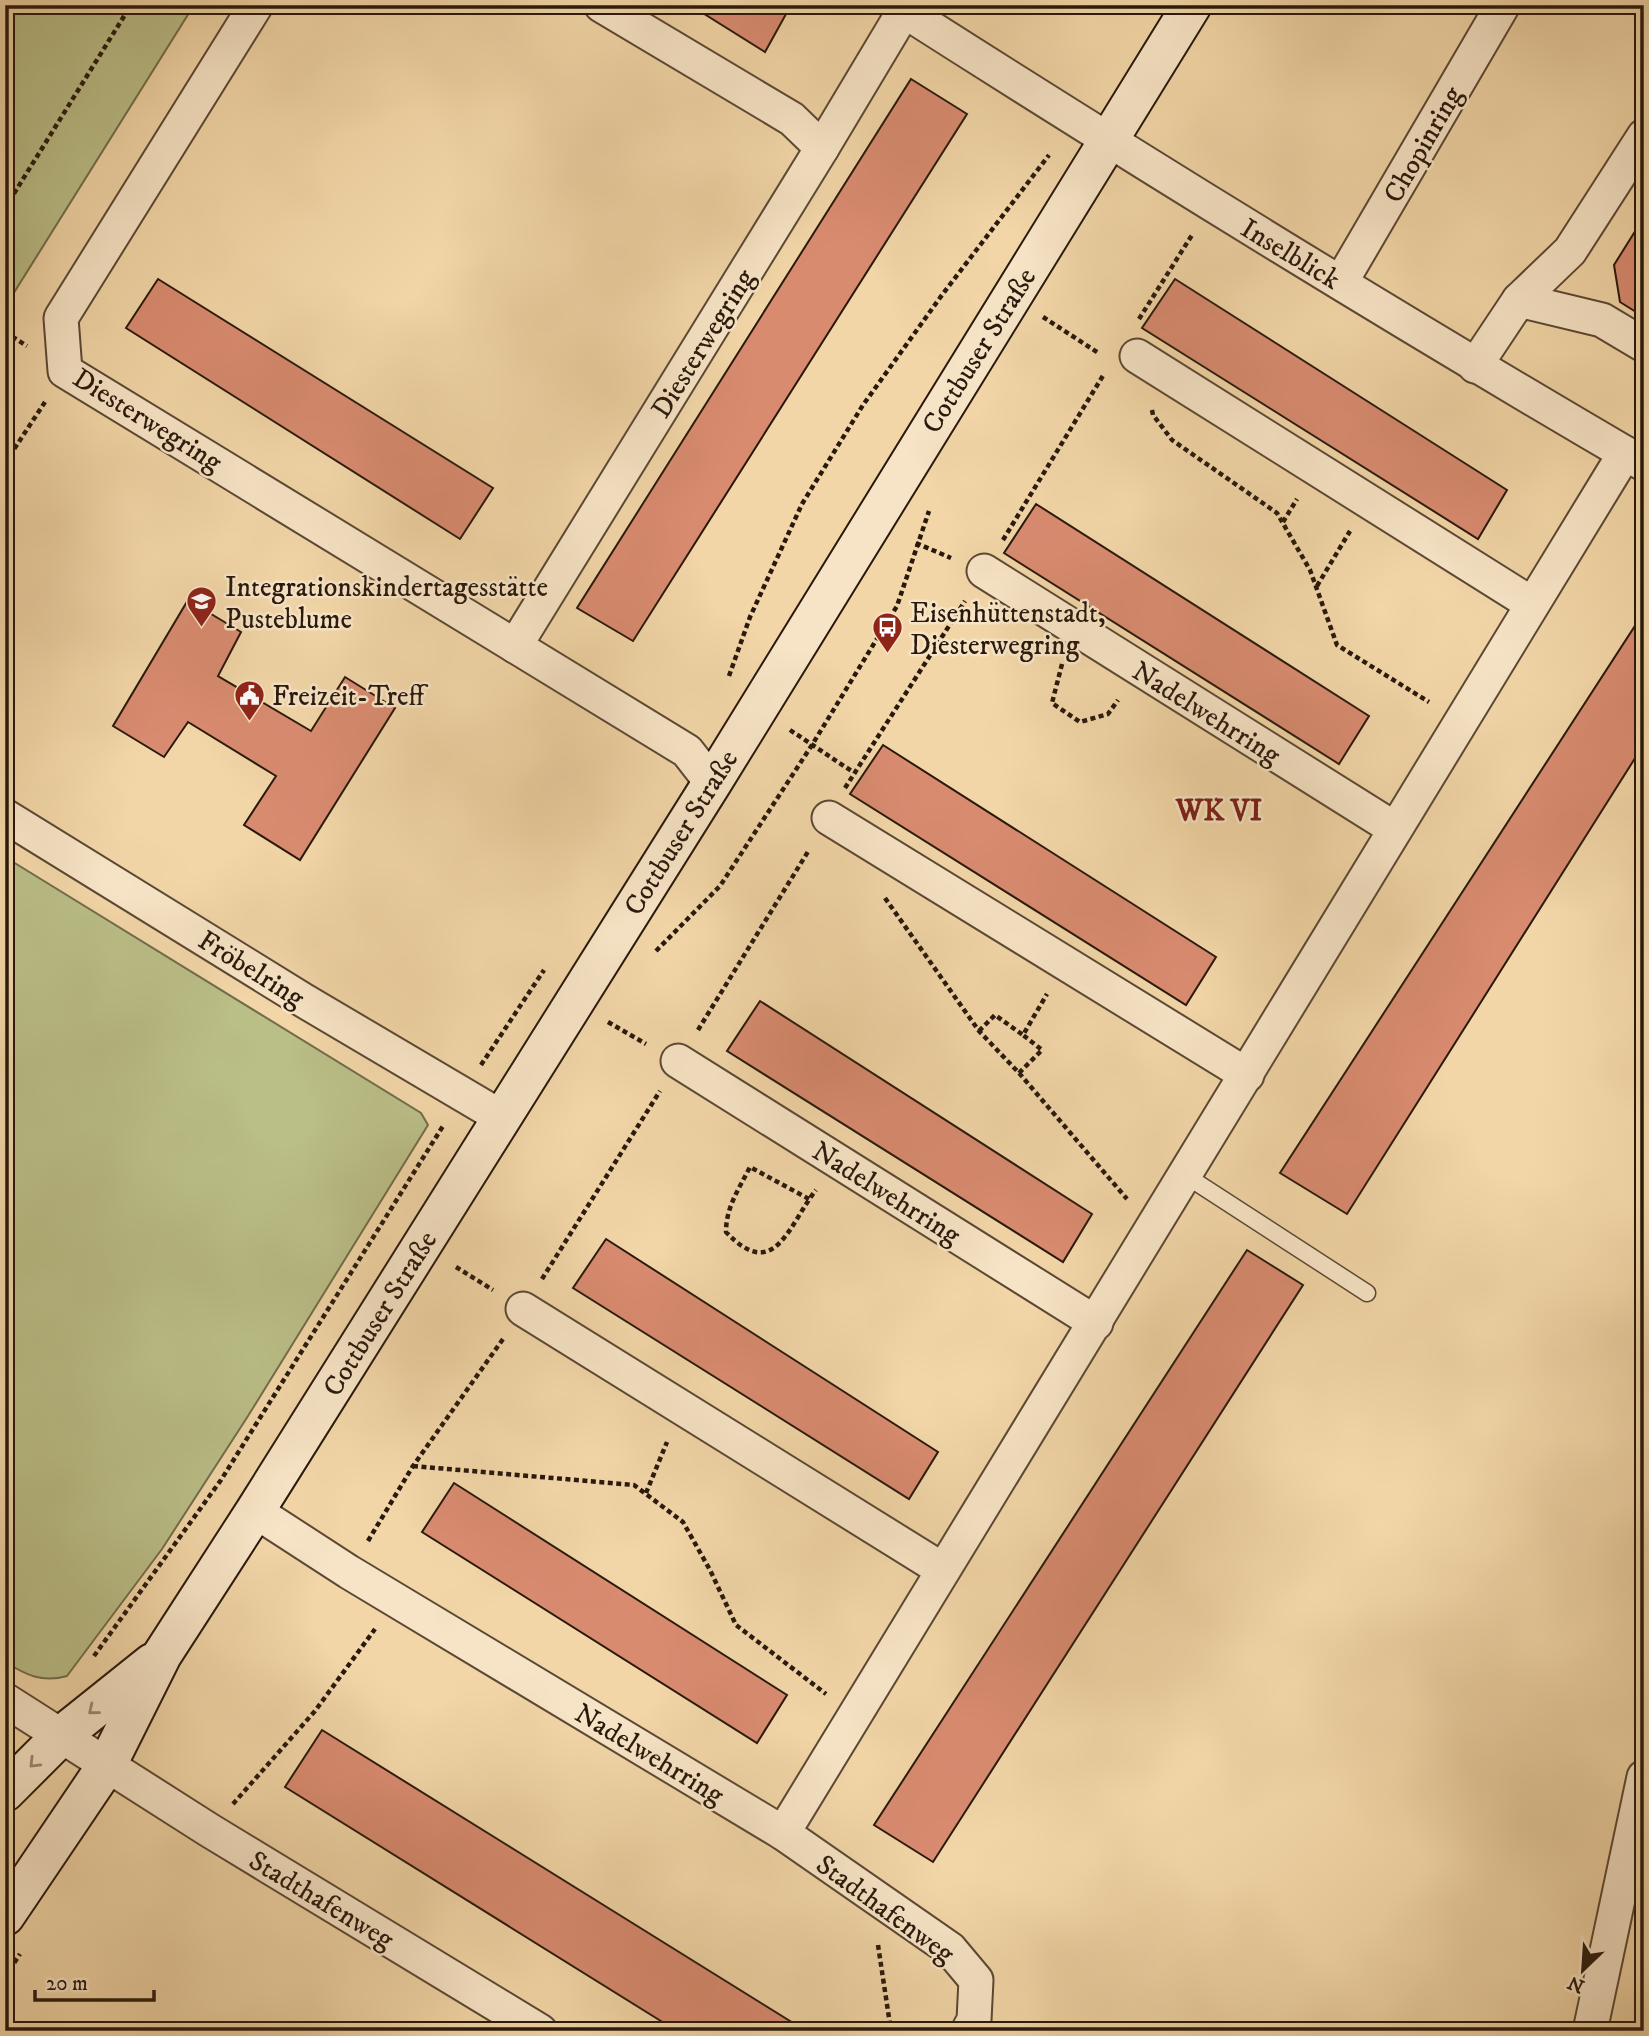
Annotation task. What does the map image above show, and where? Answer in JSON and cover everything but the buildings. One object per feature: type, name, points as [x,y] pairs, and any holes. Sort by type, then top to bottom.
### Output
[{"type":"street","name":"Diesterwegring","points":[[256,5],[61,318],[65,370],[687,751],[712,783]]},
{"type":"street","points":[[601,5],[792,120],[822,148]]},
{"type":"street","name":"Cottbuser Straße","points":[[5,1916],[107,1765],[162,1655],[712,783],[1092,130],[1192,5]]},
{"type":"street","name":"Chopinring","points":[[1341,282],[1503,5]]},
{"type":"street","name":"Diesterwegring","points":[[515,646],[822,148],[900,8],[1092,130]]},
{"type":"street","name":"Inselblick","points":[[1092,130],[1475,366],[1634,458]]},
{"type":"street","points":[[1475,366],[1519,300],[1570,251],[1644,136]]},
{"type":"street","points":[[1519,300],[1602,320],[1644,345]]},
{"type":"street","points":[[1127,348],[1532,604]]},
{"type":"street","points":[[783,1833],[1532,604],[1634,458]]},
{"type":"street","name":"Nadelwehrring","points":[[984,571],[1395,829]]},
{"type":"street","name":"Fröbelring","points":[[5,817],[303,1000],[501,1117]]},
{"type":"street","points":[[828,818],[1247,1075]]},
{"type":"street","name":"Nadelwehrring","points":[[678,1061],[1096,1323]]},
{"type":"street","points":[[523,1310],[943,1570]]},
{"type":"street","name":"Nadelwehrring","points":[[255,1511],[349,1572],[783,1833]]},
{"type":"street","name":"Cottbuser Straße","points":[[5,1792],[62,1735],[162,1655]]},
{"type":"street","points":[[5,1700],[107,1765]]},
{"type":"street","name":"Stadthafenweg","points":[[107,1765],[540,2031]]},
{"type":"street","points":[[1590,2031],[1644,1777]]},
{"type":"street","name":"Cottbuser Straße","points":[[5,1873],[71,1816]]},
{"type":"street","name":"Stadthafenweg","points":[[783,1833],[950,1949],[976,1980],[974,2020],[968,2031]]},
{"type":"lane","points":[[1185,1175],[1367,1293]]},
{"type":"path","points":[[5,208],[131,5]]},
{"type":"path","points":[[725,688],[750,617],[802,505],[863,405],[942,295],[1092,130]]},
{"type":"path","points":[[349,1572],[413,1466],[523,1310],[828,818],[853,772],[1127,348],[1211,204]]},
{"type":"path","points":[[1037,313],[1127,348],[1153,415],[1172,440],[1278,513],[1310,570],[1337,645],[1460,721]]},
{"type":"path","points":[[5,463],[65,370]]},
{"type":"path","points":[[1316,587],[1369,501]]},
{"type":"path","points":[[1071,628],[1052,703],[1080,722],[1108,714],[1139,670]]},
{"type":"path","points":[[884,897],[979,1031],[1153,1229]]},
{"type":"path","points":[[90,1661],[221,1480],[463,1093],[551,960]]},
{"type":"path","points":[[1023,1035],[1065,964]]},
{"type":"path","points":[[979,1031],[995,1015],[1042,1050],[1018,1073]]},
{"type":"path","points":[[604,1020],[678,1061]]},
{"type":"path","points":[[809,1199],[750,1167],[731,1202],[726,1232],[739,1245],[755,1253],[774,1250],[809,1199],[839,1162]]},
{"type":"path","points":[[455,1266],[523,1310]]},
{"type":"path","points":[[646,1493],[681,1409]]},
{"type":"path","points":[[413,1466],[634,1485],[683,1522],[736,1625],[855,1715]]},
{"type":"path","points":[[209,1830],[315,1710],[396,1600]]},
{"type":"path","points":[[870,1893],[891,2031]]},
{"type":"green space","points":[[5,5],[194,5],[5,307]]},
{"type":"green space","points":[[5,857],[421,1113],[428,1125],[248,1416],[162,1549],[67,1676],[50,1679],[27,1674],[5,1662]]},
{"type":"place","name":"Integrationskindertagesstätte Pusteblume","points":[[202,629]]},
{"type":"place","name":"Eisenhüttenstadt, Diesterwegring","points":[[887,655]]},
{"type":"place","name":"Freizeit-Treff","points":[[249,722]]},
{"type":"district","name":"WK VI","points":[[1219,810]]}]
